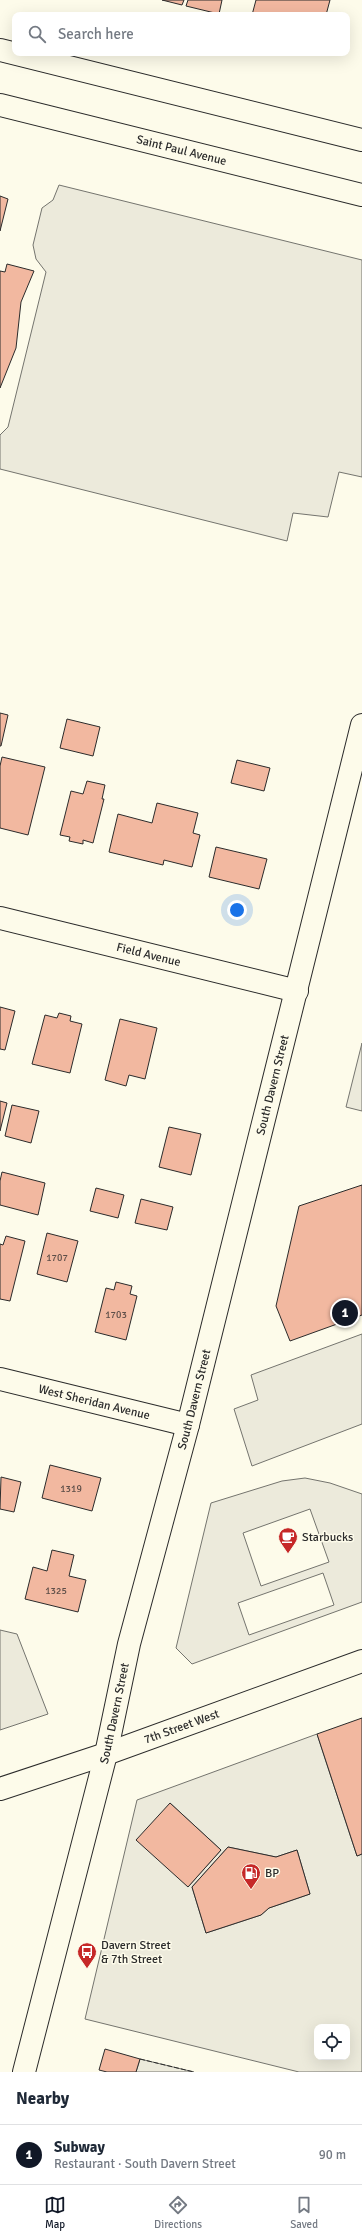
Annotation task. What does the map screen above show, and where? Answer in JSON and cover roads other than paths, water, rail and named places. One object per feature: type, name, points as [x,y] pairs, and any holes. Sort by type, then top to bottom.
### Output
[{"type":"street","points":[[0,50],[12,53]]},
{"type":"street","points":[[24,56],[362,140]]},
{"type":"street","name":"Saint Paul Avenue","points":[[0,105],[362,195]]},
{"type":"street","name":"South Davern Street","points":[[24,2072],[106,1754],[129,1644],[188,1425],[362,726]]},
{"type":"street","name":"Field Avenue","points":[[0,918],[297,991]]},
{"type":"street","name":"West Sheridan Avenue","points":[[0,1379],[188,1425]]},
{"type":"street","name":"7th Street West","points":[[0,1789],[106,1754],[362,1661]]},
{"type":"place","name":"Subway","points":[[345,1313]]},
{"type":"place","name":"Starbucks","points":[[288,1554]]},
{"type":"place","name":"BP","points":[[251,1890]]},
{"type":"place","name":"Davern Street & 7th Street","points":[[87,1969]]}]
